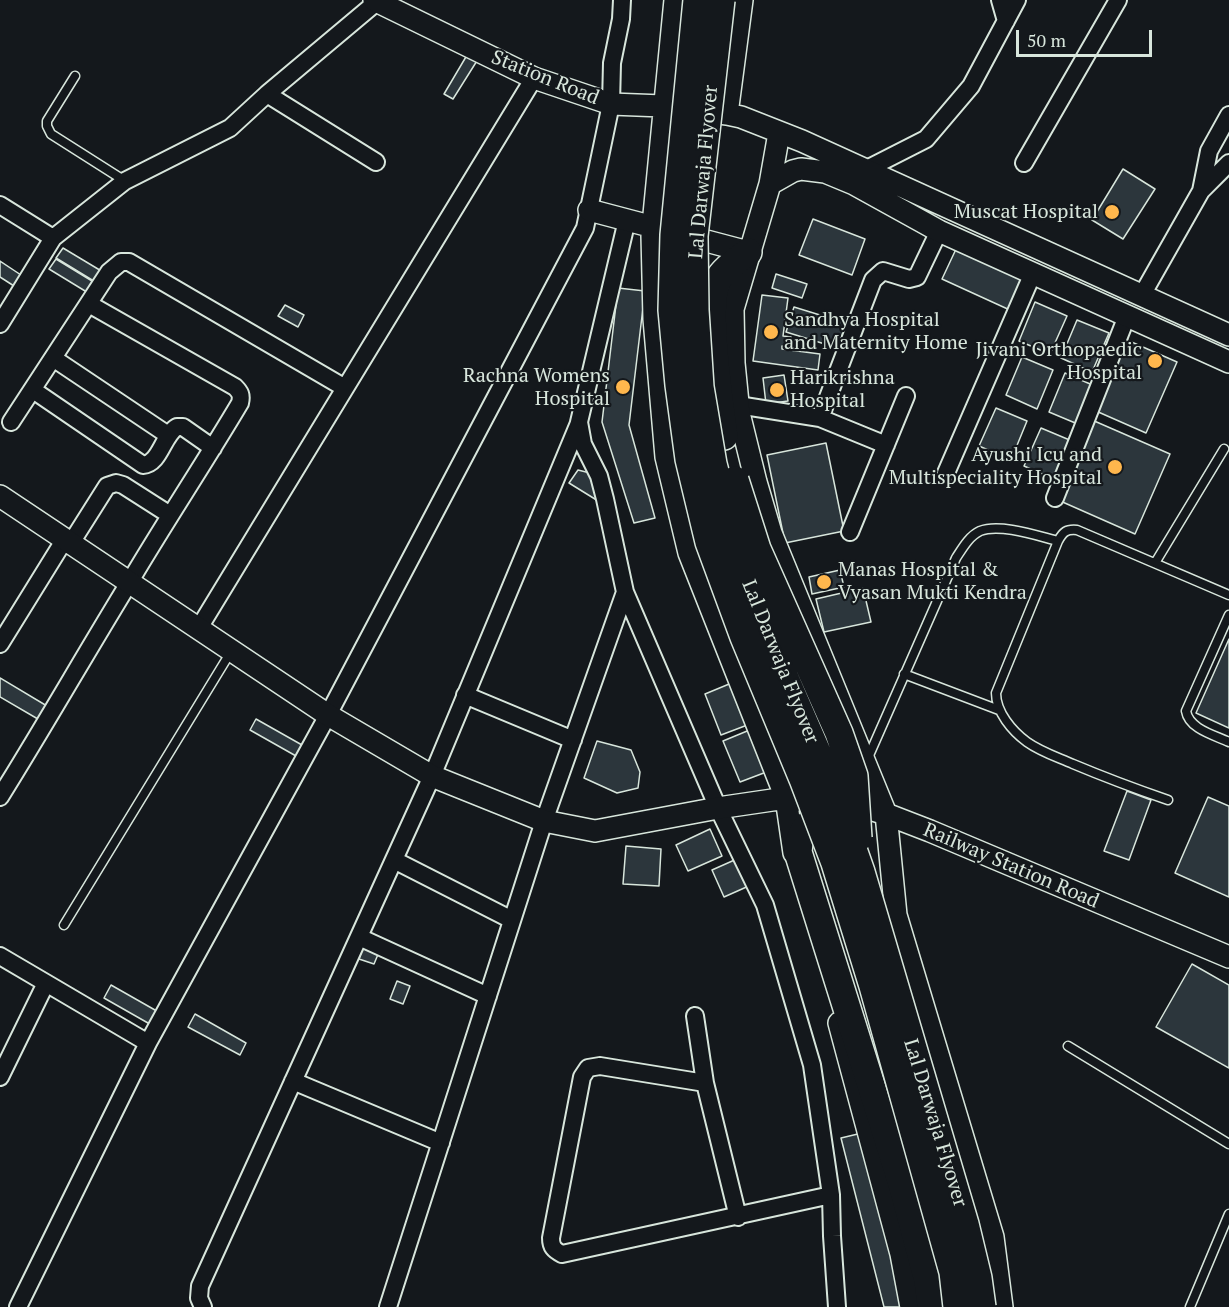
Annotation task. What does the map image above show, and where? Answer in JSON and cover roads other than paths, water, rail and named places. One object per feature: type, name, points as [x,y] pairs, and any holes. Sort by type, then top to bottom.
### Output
[{"type":"highway","name":"Lal Darwaja Flyover","points":[[697,0],[674,235],[672,310],[688,459],[709,542],[744,637],[835,863],[873,986],[953,1272],[957,1307]]},
{"type":"highway","name":"Lal Darwaja Flyover","points":[[721,0],[694,236],[695,310],[700,387],[713,464],[733,541],[765,632],[827,775],[861,873],[965,1224],[978,1278],[982,1307]]},
{"type":"highway","points":[[748,252],[731,265],[718,280],[711,303],[717,388],[724,436],[738,491],[757,549],[839,733],[854,776],[861,873]]},
{"type":"highway","points":[[853,804],[828,811],[811,822],[798,838],[798,852],[902,1184],[928,1281],[931,1307]]},
{"type":"street","points":[[18,1307],[148,1042],[328,715],[585,228],[611,104],[612,63],[621,20],[622,0]]},
{"type":"street","points":[[675,0],[653,227],[654,319],[666,457],[689,553],[786,798],[796,867],[901,1254],[911,1307]]},
{"type":"street","points":[[728,114],[742,0]]},
{"type":"street","points":[[1000,0],[1005,21]]},
{"type":"street","points":[[867,169],[926,139],[971,86],[1017,0]]},
{"type":"street","points":[[1024,163],[1118,0]]},
{"type":"street","points":[[0,324],[54,238],[126,181],[230,128],[377,1]]},
{"type":"street","name":"Station Road","points":[[377,1],[534,78],[611,104],[663,106],[741,117],[867,169],[1229,335]]},
{"type":"street","points":[[199,628],[534,78]]},
{"type":"street","points":[[267,94],[376,162]]},
{"type":"street","points":[[1201,191],[1209,151],[1229,115]]},
{"type":"street","points":[[779,133],[770,184],[733,309],[734,363],[738,405],[771,533],[886,814],[896,915],[993,1237],[1002,1307]]},
{"type":"street","points":[[1142,295],[1201,191],[1229,163]]},
{"type":"street","points":[[770,184],[801,169],[825,172],[854,184],[939,231],[1229,362]]},
{"type":"street","points":[[0,205],[54,238]]},
{"type":"street","points":[[589,210],[748,252]]},
{"type":"street","points":[[203,1307],[199,1298],[200,1286],[432,776],[579,422],[627,220]]},
{"type":"street","points":[[820,418],[873,280],[883,271],[909,279],[917,277],[939,231]]},
{"type":"street","points":[[11,422],[109,272],[121,262],[129,262],[345,388]]},
{"type":"street","points":[[946,473],[1033,273]]},
{"type":"street","points":[[0,797],[240,403],[240,392],[235,387],[89,304]]},
{"type":"street","points":[[1055,498],[1127,316]]},
{"type":"street","points":[[53,358],[168,435]]},
{"type":"street","points":[[33,390],[143,465],[148,465],[153,461],[173,429],[183,427],[213,448]]},
{"type":"street","points":[[850,532],[906,396]]},
{"type":"street","points":[[738,405],[820,418],[886,445]]},
{"type":"street","points":[[579,422],[583,444],[599,476],[625,592],[718,808],[765,905],[809,1053],[826,1150],[831,1195],[837,1307]]},
{"type":"street","points":[[0,645],[107,486],[116,483],[123,485],[170,515]]},
{"type":"street","name":"Railway Station Road","points":[[0,496],[328,715],[432,776],[544,821],[595,831],[786,798],[853,804],[886,814],[1228,954]]},
{"type":"street","points":[[388,1307],[544,821],[625,592]]},
{"type":"street","points":[[465,695],[573,740]]},
{"type":"street","points":[[394,860],[512,920]]},
{"type":"street","points":[[359,937],[488,996]]},
{"type":"street","points":[[1,958],[148,1042]]},
{"type":"street","points":[[0,1077],[46,983]]},
{"type":"street","points":[[695,1016],[705,1083],[738,1216]]},
{"type":"street","points":[[705,1083],[600,1066],[588,1068],[582,1077],[550,1238],[551,1246],[562,1254],[831,1195]]},
{"type":"street","points":[[293,1082],[441,1143]]},
{"type":"lane","points":[[75,76],[47,121],[47,126],[51,134],[126,181]]},
{"type":"lane","points":[[1155,563],[1224,449]]},
{"type":"lane","points":[[866,763],[956,558],[966,542],[980,531],[998,528],[1058,541]]},
{"type":"lane","points":[[1168,800],[1115,782],[1025,741],[999,710],[996,693],[1062,532],[1069,529],[1077,530],[1229,594]]},
{"type":"lane","points":[[1229,615],[1186,711],[1187,719],[1195,726],[1229,742]]},
{"type":"lane","points":[[64,925],[232,650]]},
{"type":"lane","points":[[904,674],[999,710]]},
{"type":"lane","points":[[1068,1046],[1229,1144]]},
{"type":"lane","points":[[1190,1307],[1229,1214]]},
{"type":"place","name":"Muscat Hospital","points":[[1112,212]]},
{"type":"place","name":"Sandhya Hospital and Maternity Home","points":[[771,332]]},
{"type":"place","name":"Jivani Orthopaedic Hospital","points":[[1155,361]]},
{"type":"place","name":"Rachna Womens Hospital","points":[[623,387]]},
{"type":"place","name":"Harikrishna Hospital","points":[[777,390]]},
{"type":"place","name":"Ayushi Icu and Multispeciality Hospital","points":[[1115,467]]},
{"type":"place","name":"Manas Hospital & Vyasan Mukti Kendra","points":[[824,582]]}]
